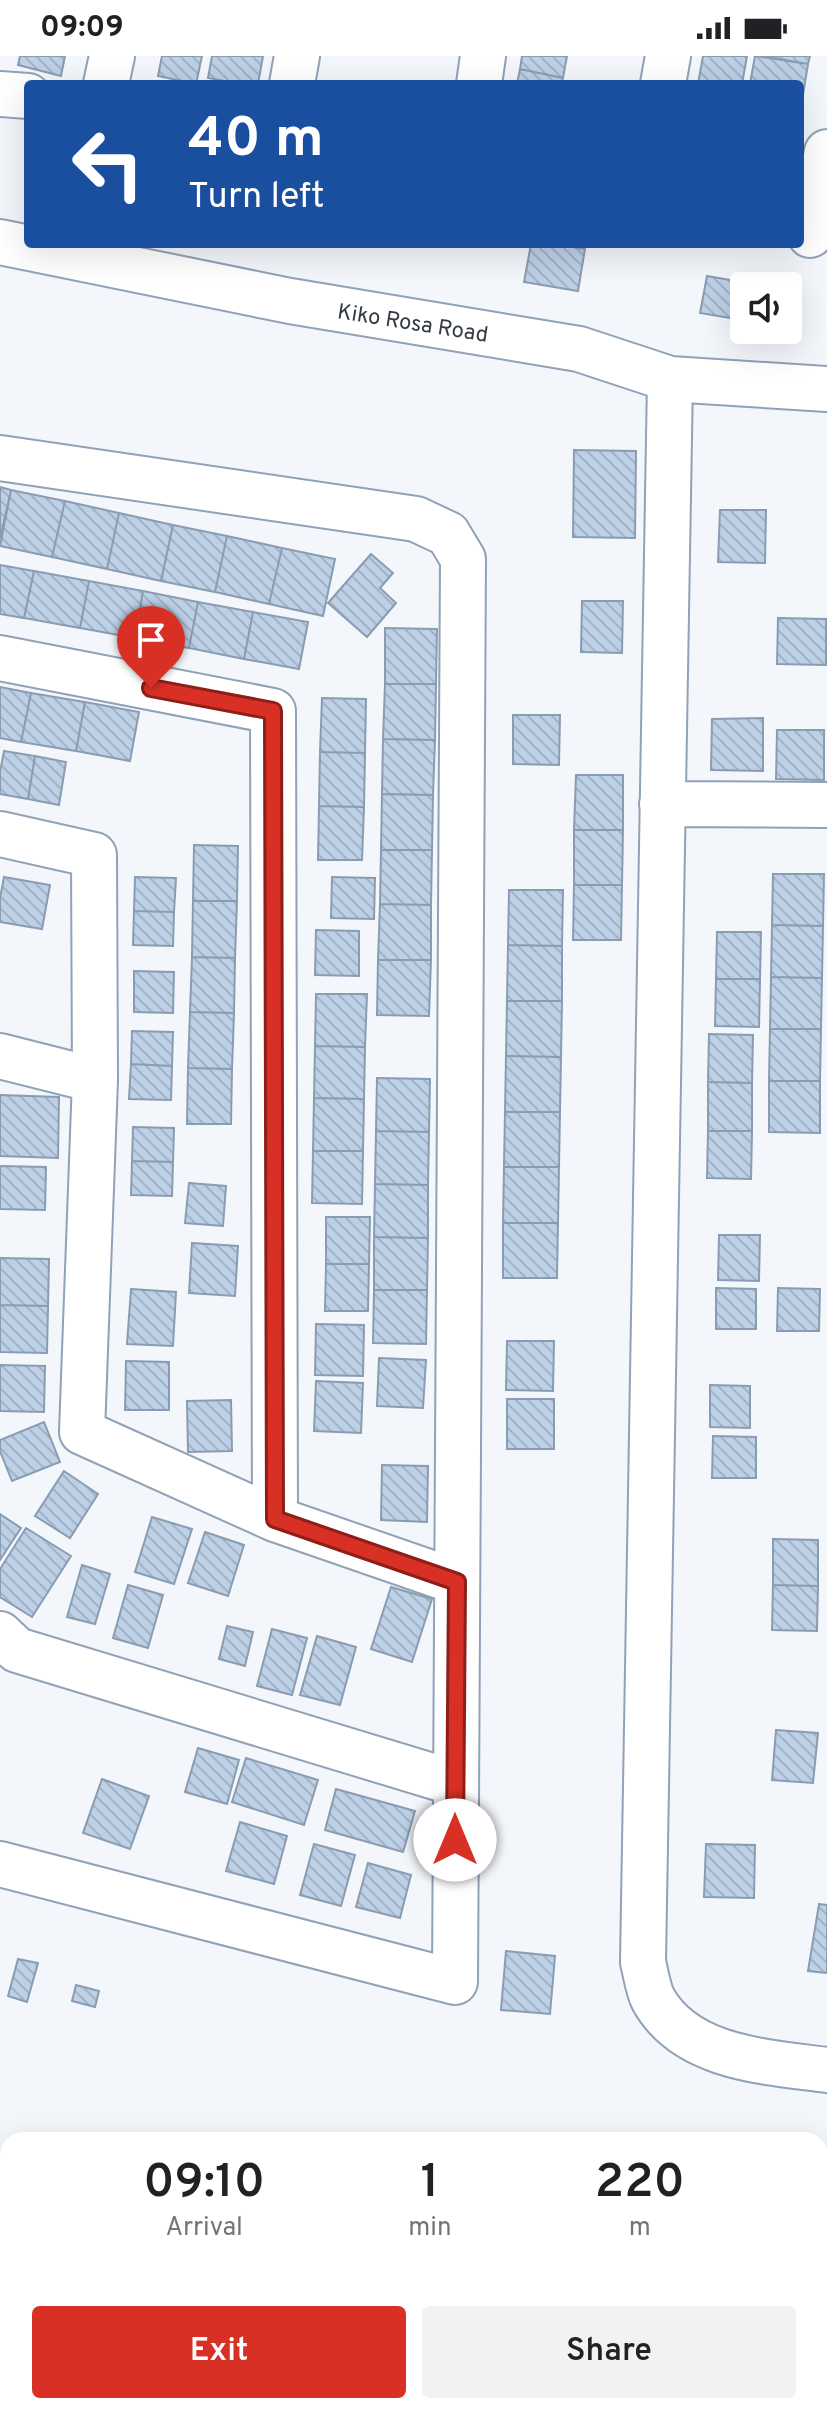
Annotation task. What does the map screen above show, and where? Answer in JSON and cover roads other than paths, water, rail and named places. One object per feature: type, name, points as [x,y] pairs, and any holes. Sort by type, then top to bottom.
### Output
[{"type":"street","points":[[107,80],[112,56]]},
{"type":"street","points":[[293,80],[297,56]]},
{"type":"street","points":[[480,80],[483,56]]},
{"type":"street","points":[[664,80],[668,56]]},
{"type":"street","points":[[0,94],[24,96]]},
{"type":"street","points":[[812,234],[827,152]]},
{"type":"street","name":"Kiko Rosa Road","points":[[0,242],[24,247]]},
{"type":"street","name":"Kiko Rosa Road","points":[[29,248],[290,301],[579,349],[670,379],[827,389]]},
{"type":"street","points":[[670,379],[643,1962],[653,1998],[675,2025],[709,2047],[751,2060],[827,2070]]},
{"type":"street","points":[[0,458],[416,519],[448,534],[463,559],[455,1982],[0,1864]]},
{"type":"street","points":[[0,658],[273,711],[275,1519]]},
{"type":"street","points":[[662,804],[827,805]]},
{"type":"street","points":[[0,834],[94,855],[95,1080],[82,1432],[275,1519],[457,1582]]},
{"type":"street","points":[[0,1056],[95,1080]]},
{"type":"street","points":[[0,1634],[17,1650],[455,1783]]}]
